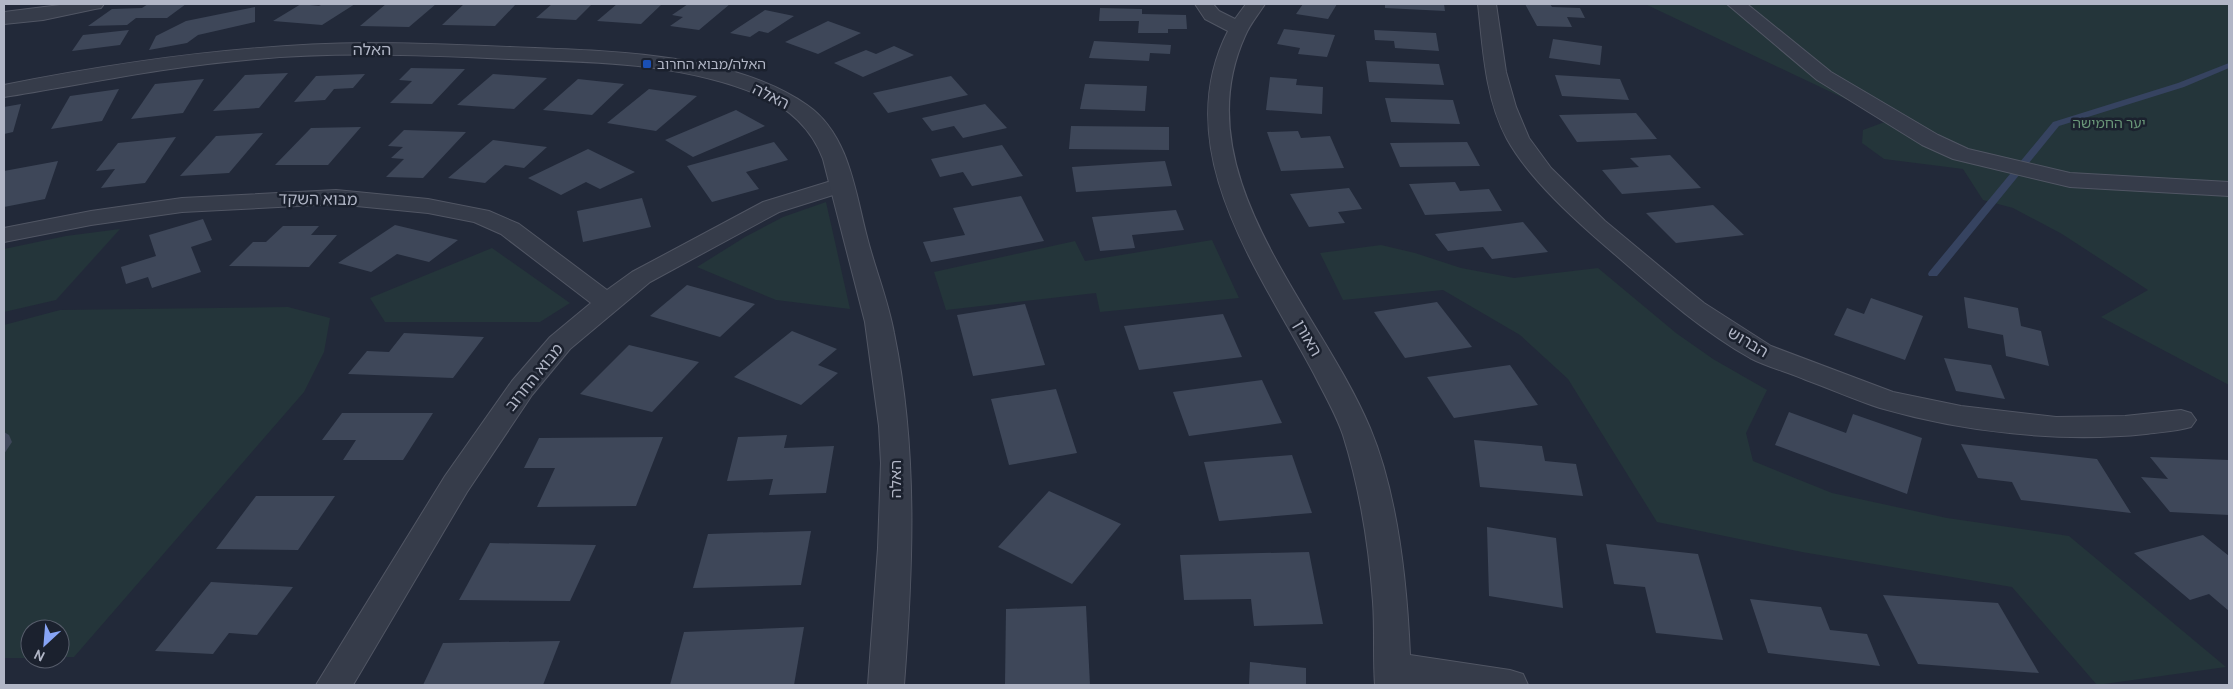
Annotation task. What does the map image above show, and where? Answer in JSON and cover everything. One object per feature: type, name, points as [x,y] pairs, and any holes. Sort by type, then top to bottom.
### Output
[{"type":"street","points":[[4,18],[43,14],[95,4]]},
{"type":"street","points":[[1204,4],[1212,14],[1239,28]]},
{"type":"street","name":"האורן","points":[[1256,4],[1239,28],[1226,58],[1219,91],[1218,124],[1224,164],[1239,207],[1266,265],[1322,361],[1357,434],[1380,518],[1390,602],[1392,676]]},
{"type":"street","name":"הברוש","points":[[1487,4],[1496,72],[1505,107],[1518,139],[1544,173],[1596,226],[1679,296],[1695,309],[1761,352],[1886,400],[1961,416],[2056,427],[2125,426],[2181,420]]},
{"type":"street","points":[[1736,4],[1824,76],[1930,140],[1961,154],[2070,180],[2229,188]]},
{"type":"street","name":"האלה","points":[[4,91],[170,62],[280,51],[367,48],[435,49],[625,58],[716,74],[788,101],[806,115],[825,137],[841,185],[880,332],[896,441],[895,558],[886,685]]},
{"type":"street","name":"מבוא החרוב","points":[[334,685],[456,484],[522,388],[560,343],[641,277],[771,207],[841,185]]},
{"type":"street","name":"מבוא השקד","points":[[4,235],[91,218],[182,205],[336,197],[428,206],[481,216],[510,229],[607,303]]},
{"type":"street","points":[[1392,676],[1510,685]]},
{"type":"green space","name":"יער החמישה","points":[[1645,4],[2229,4],[2229,385],[2101,317],[2148,290],[2062,234],[2013,208],[1983,200],[1963,169],[1884,159],[1862,143],[1863,130],[1890,120]]},
{"type":"green space","points":[[826,202],[850,309],[776,300],[697,267],[745,237],[783,217]]},
{"type":"green space","points":[[120,229],[56,300],[4,312],[4,249],[66,236]]},
{"type":"green space","points":[[1212,240],[1239,298],[1100,312],[1096,293],[946,310],[934,272],[1075,241],[1085,261]]},
{"type":"green space","points":[[1381,245],[1415,253],[1461,268],[1514,278],[1598,268],[1676,333],[1713,359],[1767,390],[1746,433],[1753,461],[1832,493],[1947,518],[2069,536],[2226,667],[2097,685],[2012,587],[1802,552],[1657,522],[1568,379],[1520,335],[1443,290],[1343,300],[1320,253]]},
{"type":"green space","points":[[492,248],[570,303],[540,322],[385,322],[370,298]]},
{"type":"green space","points":[[288,307],[330,318],[324,352],[304,392],[74,657],[70,657],[70,619],[20,619],[20,658],[4,658],[4,325],[60,310]]},
{"type":"building","points":[[148,4],[186,4],[167,18],[136,18],[127,25],[88,26],[112,9],[142,8]]},
{"type":"building","points":[[301,4],[319,6],[323,4],[355,4],[322,25],[273,21]]},
{"type":"building","points":[[386,4],[436,4],[409,27],[360,26]]},
{"type":"building","points":[[464,4],[516,4],[495,26],[442,25]]},
{"type":"building","points":[[552,4],[592,4],[576,20],[536,18]]},
{"type":"building","points":[[617,4],[662,4],[641,24],[597,21]]},
{"type":"building","points":[[688,4],[730,4],[699,30],[670,26],[683,17],[672,15]]},
{"type":"building","points":[[1303,4],[1337,4],[1328,19],[1296,14]]},
{"type":"building","points":[[1385,4],[1444,4],[1445,11],[1385,8]]},
{"type":"building","points":[[1525,4],[1550,4],[1552,7],[1580,8],[1585,18],[1567,17],[1572,27],[1537,26]]},
{"type":"building","points":[[255,7],[255,22],[198,35],[187,43],[149,50],[156,36],[186,21]]},
{"type":"building","points":[[1100,8],[1142,9],[1142,14],[1186,15],[1187,29],[1168,29],[1168,33],[1138,33],[1139,21],[1099,21]]},
{"type":"building","points":[[765,10],[794,16],[768,33],[759,31],[750,37],[730,33]]},
{"type":"building","points":[[828,21],[861,33],[818,54],[785,42]]},
{"type":"building","points":[[1284,29],[1335,35],[1327,57],[1298,54],[1300,48],[1277,44]]},
{"type":"building","points":[[129,30],[120,45],[72,51],[83,35]]},
{"type":"building","points":[[1374,30],[1436,33],[1439,51],[1395,48],[1394,41],[1375,40]]},
{"type":"building","points":[[1553,39],[1602,46],[1600,65],[1549,58]]},
{"type":"building","points":[[1094,41],[1171,45],[1170,54],[1150,53],[1149,61],[1089,58]]},
{"type":"building","points":[[894,46],[914,55],[863,77],[834,63],[866,50],[876,54]]},
{"type":"building","points":[[1366,61],[1439,64],[1444,85],[1369,82]]},
{"type":"building","points":[[411,68],[465,69],[432,104],[390,103],[412,81],[399,80]]},
{"type":"building","points":[[288,73],[259,108],[213,111],[245,75]]},
{"type":"building","points":[[365,74],[353,88],[334,89],[325,100],[294,102],[316,76]]},
{"type":"building","points":[[493,74],[547,78],[514,109],[457,105]]},
{"type":"building","points":[[1555,75],[1620,79],[1629,100],[1562,96]]},
{"type":"building","points":[[951,76],[968,95],[888,113],[873,93]]},
{"type":"building","points":[[1270,77],[1297,79],[1296,85],[1323,87],[1322,114],[1266,110]]},
{"type":"building","points":[[204,79],[183,113],[131,119],[155,84]]},
{"type":"building","points":[[578,79],[624,84],[592,115],[543,110]]},
{"type":"building","points":[[1085,84],[1147,86],[1145,111],[1080,109]]},
{"type":"building","points":[[119,89],[102,121],[51,129],[70,96]]},
{"type":"building","points":[[649,89],[697,96],[656,131],[607,123]]},
{"type":"building","points":[[1385,98],[1453,100],[1460,124],[1391,122]]},
{"type":"building","points":[[21,104],[13,132],[4,134],[4,107]]},
{"type":"building","points":[[985,104],[1007,128],[963,138],[954,126],[932,131],[922,118]]},
{"type":"building","points":[[736,110],[765,126],[693,157],[665,140]]},
{"type":"building","points":[[1636,113],[1657,139],[1577,142],[1559,115]]},
{"type":"building","points":[[1071,126],[1169,127],[1169,150],[1069,149]]},
{"type":"building","points":[[361,127],[328,165],[275,165],[311,128]]},
{"type":"building","points":[[404,130],[466,132],[423,178],[386,177],[404,159],[391,158],[403,147],[388,146]]},
{"type":"building","points":[[1298,131],[1301,138],[1330,136],[1344,168],[1281,171],[1267,132]]},
{"type":"building","points":[[263,133],[229,173],[180,176],[216,136]]},
{"type":"building","points":[[176,137],[145,183],[101,188],[115,169],[96,171],[118,143]]},
{"type":"building","points":[[493,140],[547,147],[524,168],[505,165],[485,183],[448,178]]},
{"type":"building","points":[[774,142],[788,160],[746,172],[759,189],[712,202],[687,166]]},
{"type":"building","points":[[1467,142],[1480,166],[1400,167],[1390,143]]},
{"type":"building","points":[[1002,145],[1023,176],[972,186],[963,172],[940,177],[931,159]]},
{"type":"building","points":[[588,149],[635,172],[600,189],[586,182],[561,195],[528,178]]},
{"type":"building","points":[[1670,155],[1701,188],[1622,194],[1602,170],[1639,167],[1630,158]]},
{"type":"building","points":[[58,161],[45,199],[4,207],[4,171]]},
{"type":"building","points":[[1165,161],[1172,186],[1076,192],[1072,167]]},
{"type":"building","points":[[1455,182],[1460,191],[1489,189],[1502,211],[1425,215],[1409,184]]},
{"type":"building","points":[[1349,188],[1362,209],[1338,212],[1345,223],[1309,227],[1290,194]]},
{"type":"building","points":[[1021,196],[1044,241],[931,262],[923,242],[965,235],[953,208]]},
{"type":"building","points":[[642,198],[651,227],[583,242],[577,211]]},
{"type":"building","points":[[1713,205],[1744,235],[1676,243],[1646,213]]},
{"type":"building","points":[[1176,210],[1184,230],[1132,235],[1135,248],[1100,251],[1092,217]]},
{"type":"building","points":[[203,219],[212,240],[191,247],[201,272],[152,288],[148,277],[126,284],[121,267],[156,256],[149,235]]},
{"type":"building","points":[[1523,222],[1548,252],[1492,259],[1483,247],[1448,251],[1435,234]]},
{"type":"building","points":[[395,225],[458,240],[429,262],[397,254],[371,272],[338,263]]},
{"type":"building","points":[[283,226],[319,226],[311,235],[337,235],[309,267],[229,266],[253,242],[266,242]]},
{"type":"building","points":[[687,285],[755,304],[720,337],[650,316]]},
{"type":"building","points":[[1964,297],[2018,308],[2021,326],[2041,331],[2049,366],[2006,356],[2003,335],[1968,328]]},
{"type":"building","points":[[1871,298],[1923,316],[1905,360],[1834,335],[1847,308],[1864,314]]},
{"type":"building","points":[[1437,302],[1472,347],[1405,358],[1374,312]]},
{"type":"building","points":[[1025,304],[1045,365],[973,376],[957,315]]},
{"type":"building","points":[[1223,314],[1242,357],[1139,370],[1124,326]]},
{"type":"building","points":[[792,331],[837,349],[818,365],[838,373],[801,405],[734,377]]},
{"type":"building","points":[[404,333],[484,337],[453,378],[348,374],[367,351],[389,352]]},
{"type":"building","points":[[629,345],[699,362],[652,412],[580,394]]},
{"type":"building","points":[[1944,358],[1991,365],[2005,399],[1956,391]]},
{"type":"building","points":[[1510,365],[1538,405],[1454,418],[1427,377]]},
{"type":"building","points":[[1262,380],[1282,423],[1189,436],[1173,392]]},
{"type":"building","points":[[1056,389],[1077,453],[1009,465],[991,399]]},
{"type":"building","points":[[1789,412],[1846,433],[1853,414],[1922,438],[1907,494],[1775,445]]},
{"type":"building","points":[[342,413],[433,413],[403,460],[343,460],[356,440],[322,440]]},
{"type":"building","points":[[4,432],[9,435],[12,442],[4,454]]},
{"type":"building","points":[[787,435],[784,448],[834,446],[826,493],[769,495],[773,479],[727,481],[738,437]]},
{"type":"building","points":[[663,437],[636,506],[537,507],[555,468],[524,468],[539,438]]},
{"type":"building","points":[[1474,440],[1542,446],[1545,461],[1576,464],[1583,496],[1480,487]]},
{"type":"building","points":[[1961,444],[2097,459],[2131,513],[2021,500],[2012,482],[1978,478]]},
{"type":"building","points":[[1292,455],[1312,513],[1219,521],[1204,462]]},
{"type":"building","points":[[2150,457],[2229,460],[2229,515],[2170,512],[2141,477],[2168,479]]},
{"type":"building","points":[[1049,491],[1121,524],[1072,584],[998,547]]},
{"type":"building","points":[[256,496],[335,496],[298,550],[216,549]]},
{"type":"building","points":[[1487,527],[1556,538],[1563,608],[1489,596]]},
{"type":"building","points":[[811,531],[801,585],[693,588],[708,534]]},
{"type":"building","points":[[2203,535],[2229,556],[2229,611],[2209,594],[2190,600],[2134,553]]},
{"type":"building","points":[[490,543],[596,545],[570,601],[459,600]]},
{"type":"building","points":[[1606,544],[1698,554],[1723,640],[1656,633],[1645,587],[1614,584]]},
{"type":"building","points":[[1309,552],[1323,624],[1254,626],[1251,599],[1184,600],[1180,555]]},
{"type":"building","points":[[211,582],[293,587],[257,635],[229,633],[213,654],[155,651]]},
{"type":"building","points":[[1883,595],[1998,603],[2039,673],[1918,664]]},
{"type":"building","points":[[1750,599],[1821,607],[1830,630],[1867,634],[1880,666],[1768,653]]},
{"type":"building","points":[[1086,606],[1090,685],[1005,685],[1006,609]]},
{"type":"building","points":[[804,627],[794,685],[670,685],[684,632]]},
{"type":"building","points":[[560,641],[543,685],[423,685],[443,643]]},
{"type":"building","points":[[1250,662],[1306,668],[1306,685],[1249,685]]},
{"type":"waterway","points":[[1933,274],[2056,124],[2181,85],[2229,65]]},
{"type":"place","name":"האלה/מבוא החרוב","points":[[647,64]]}]
